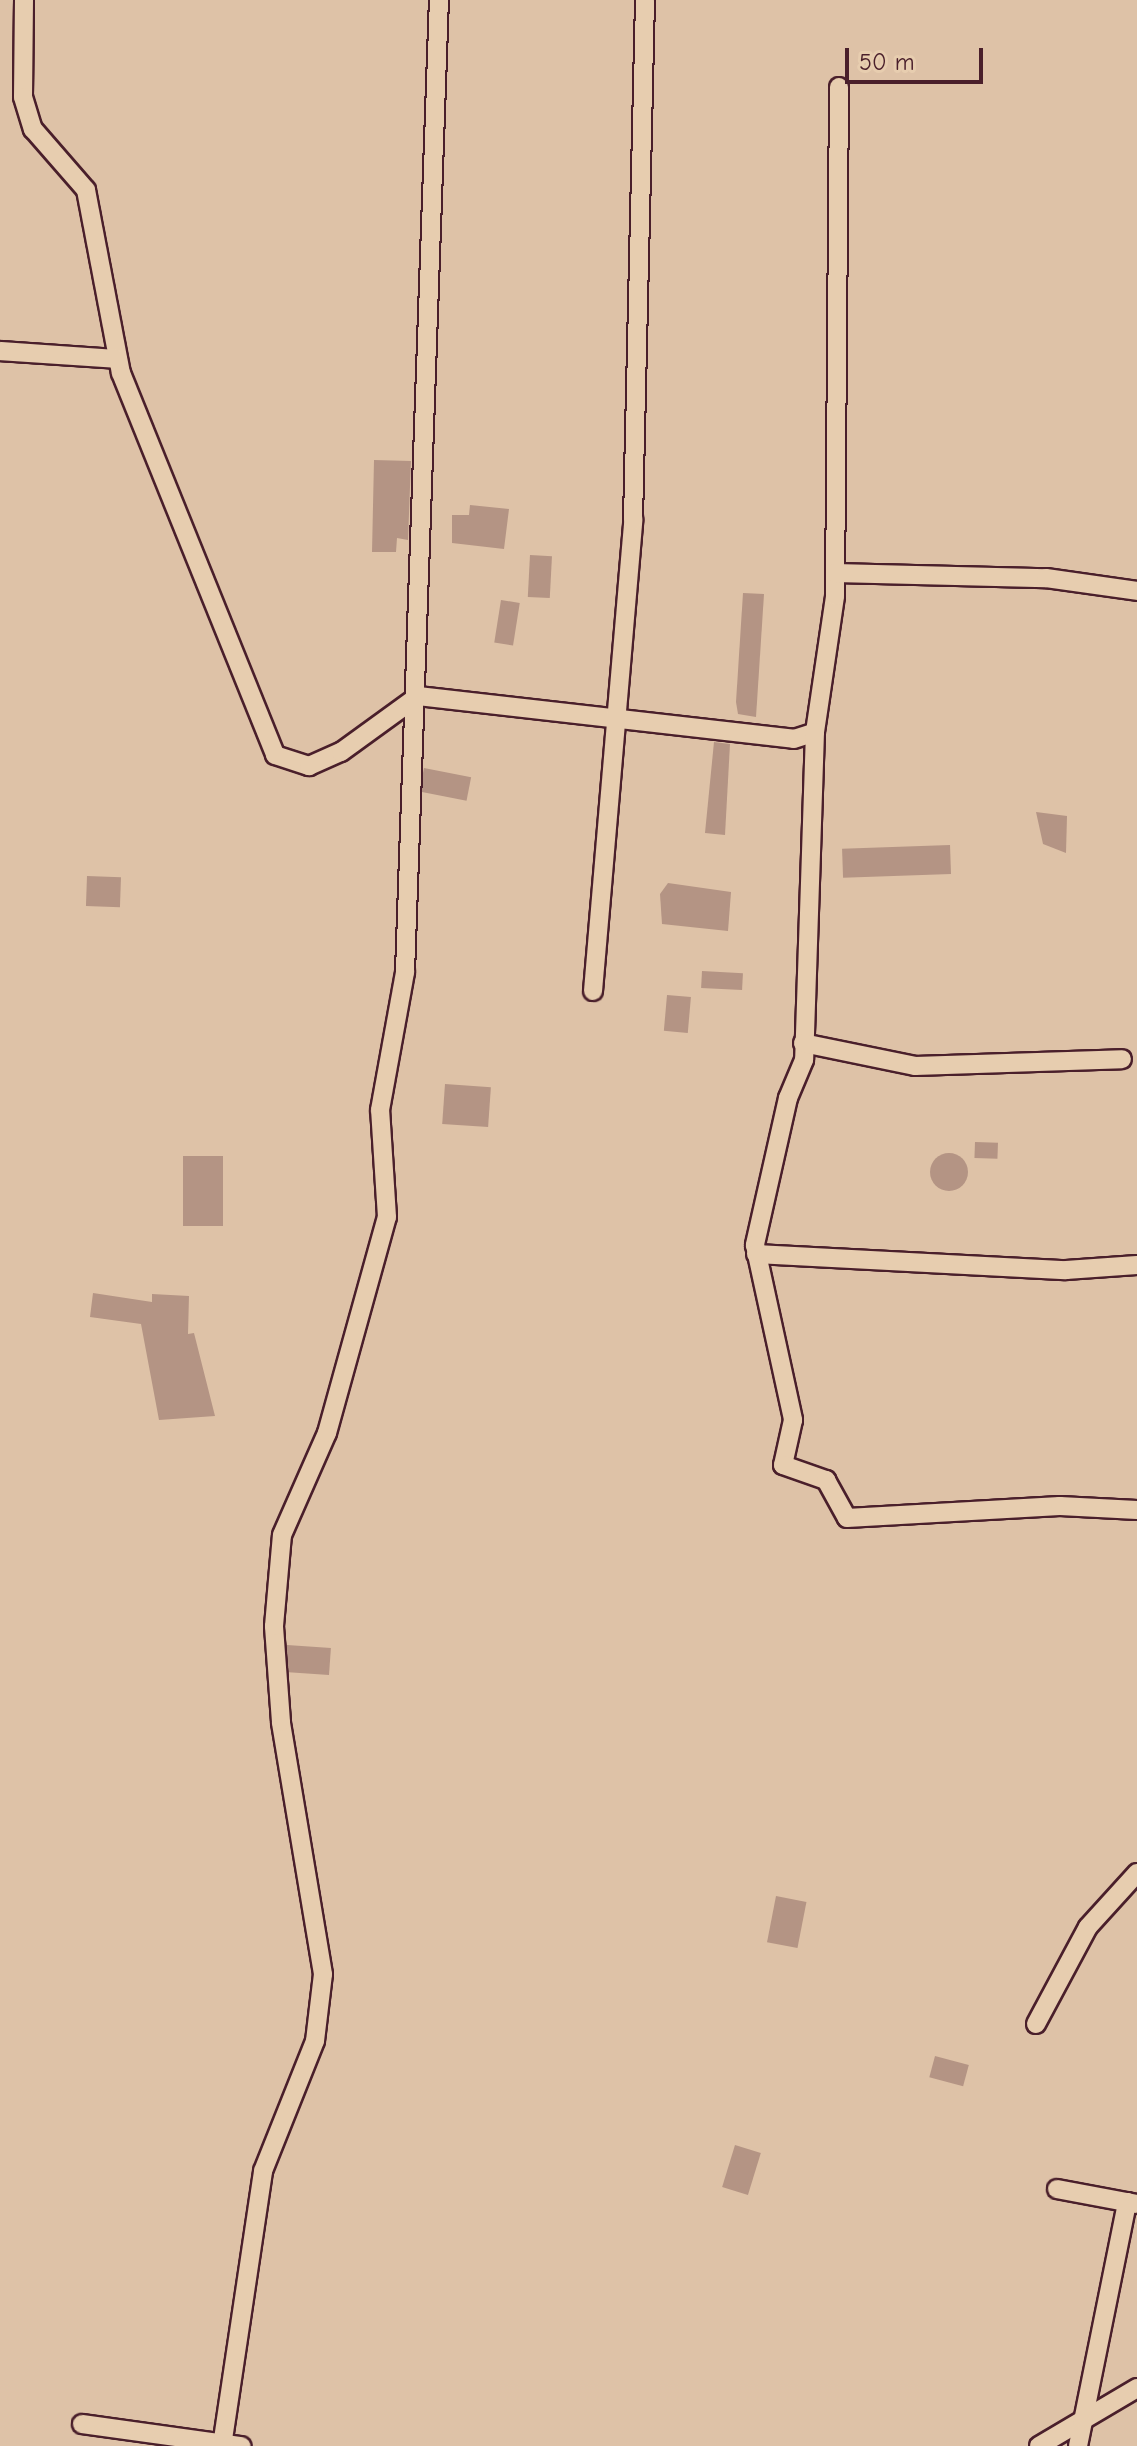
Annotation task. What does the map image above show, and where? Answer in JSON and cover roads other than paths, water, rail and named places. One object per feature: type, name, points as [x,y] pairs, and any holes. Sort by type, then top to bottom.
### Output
[{"type":"street","points":[[24,0],[23,97],[33,129],[86,190],[118,359],[275,755],[309,766],[341,752],[418,696],[794,739],[815,732]]},
{"type":"street","points":[[82,2424],[229,2445],[263,2171],[315,2041],[323,1974],[281,1722],[274,1626],[282,1535],[327,1433],[387,1217],[380,1110],[405,972],[418,696],[439,0]]},
{"type":"street","points":[[593,991],[619,718],[633,520],[645,0]]},
{"type":"street","points":[[839,87],[835,573],[815,732],[803,1043],[756,1254],[793,1420],[783,1465],[826,1480],[847,1518],[1060,1506],[1137,1510]]},
{"type":"street","points":[[0,351],[118,359]]},
{"type":"street","points":[[835,573],[1046,578],[1137,591]]},
{"type":"street","points":[[803,1043],[915,1066],[1122,1059]]},
{"type":"street","points":[[756,1254],[1066,1270],[1137,1265]]},
{"type":"street","points":[[1036,2024],[1088,1927],[1137,1873]]},
{"type":"street","points":[[1057,2189],[1132,2203],[1078,2446]]},
{"type":"street","points":[[1039,2446],[1087,2413],[1137,2388]]}]
